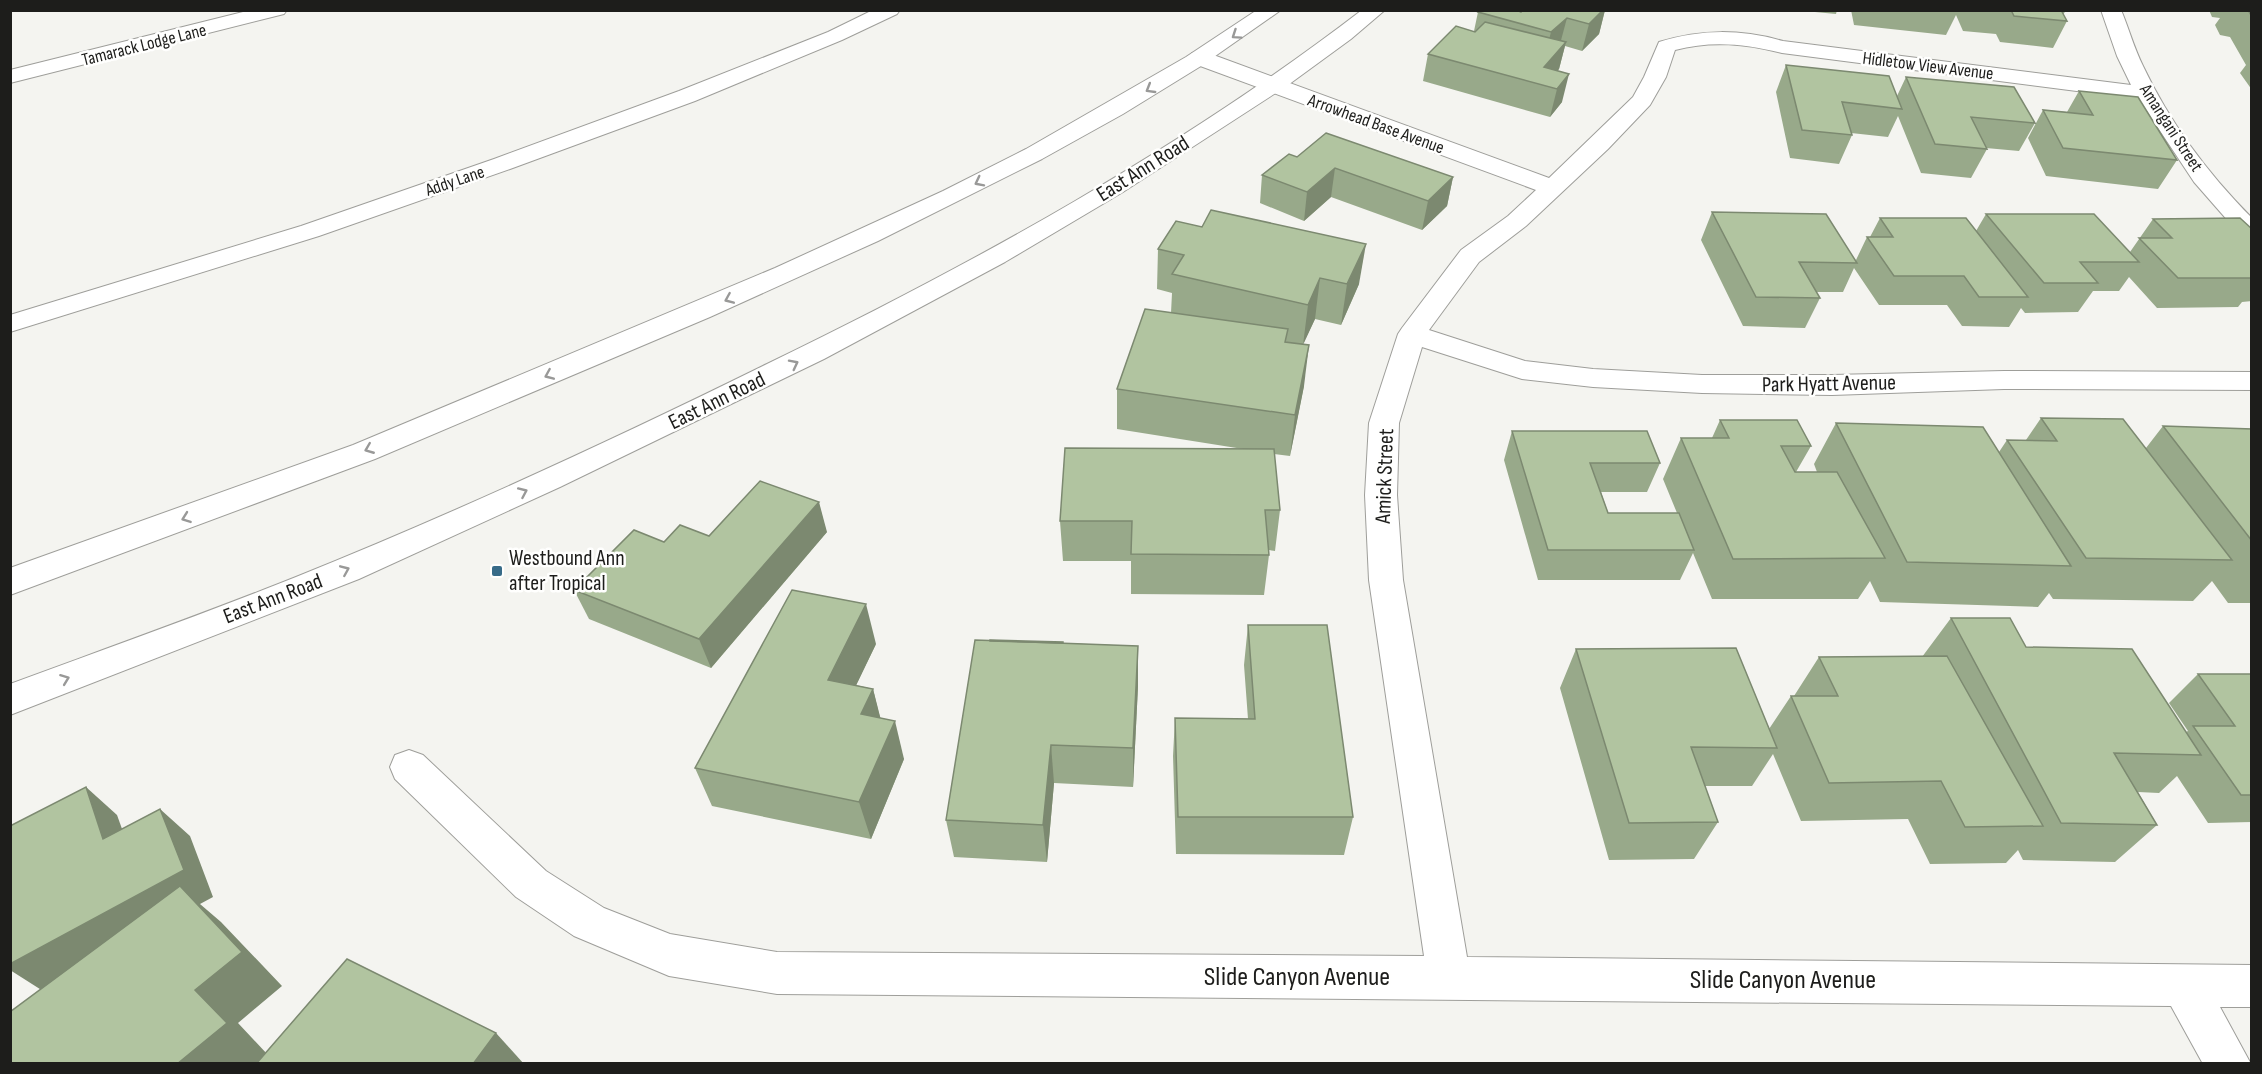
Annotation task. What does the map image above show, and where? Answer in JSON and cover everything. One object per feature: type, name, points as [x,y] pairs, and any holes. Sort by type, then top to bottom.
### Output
[{"type":"street","name":"Tamarack Lodge Lane","points":[[10,77],[277,10]]},
{"type":"street","name":"Addy Lane","points":[[10,324],[310,231],[502,164],[687,96],[836,36],[890,10]]},
{"type":"street","points":[[10,582],[361,453],[783,276],[856,243],[1075,133],[1200,58],[1271,10]]},
{"type":"street","name":"East Ann Road","points":[[10,700],[306,587],[529,490],[727,397],[884,318],[1001,254],[1206,131],[1376,10]]},
{"type":"street","name":"Amangani Street","points":[[2111,10],[2133,70],[2148,94],[2199,173],[2252,233]]},
{"type":"street","name":"Hidletow View Avenue","points":[[1709,37],[1733,36],[1782,47],[2148,94]]},
{"type":"street","name":"Amick Street","points":[[1449,978],[1386,580],[1381,495],[1384,423],[1412,334],[1470,256],[1517,221],[1600,144],[1642,100],[1655,77],[1666,46],[1684,40],[1709,37]]},
{"type":"street","name":"Arrowhead Base Avenue","points":[[1200,58],[1552,188]]},
{"type":"street","name":"Park Hyatt Avenue","points":[[1412,334],[1522,370],[1593,378],[1702,384],[1832,385],[2004,380],[2252,381]]},
{"type":"street","name":"Slide Canyon Avenue","points":[[409,767],[531,884],[589,922],[669,955],[777,973],[1899,981],[2252,986]]},
{"type":"street","points":[[2183,985],[2228,1064]]},
{"type":"building","points":[[1480,10],[1521,12],[1522,10],[1603,10],[1589,24],[1567,18],[1551,32],[1478,12]]},
{"type":"building","points":[[2011,10],[2061,10],[2067,21],[2014,16]]},
{"type":"building","points":[[1485,22],[1566,42],[1544,67],[1569,74],[1557,89],[1428,54],[1456,26],[1475,32]]},
{"type":"building","points":[[1786,65],[1889,76],[1902,109],[1842,102],[1852,135],[1802,130]]},
{"type":"building","points":[[1906,77],[2014,87],[2035,123],[1971,117],[1987,149],[1935,144]]},
{"type":"building","points":[[2079,91],[2138,97],[2177,160],[2063,148],[2043,110],[2093,115]]},
{"type":"building","points":[[1326,133],[1453,177],[1428,201],[1335,168],[1307,192],[1262,175],[1289,154],[1297,157]]},
{"type":"building","points":[[1211,210],[1366,244],[1347,284],[1320,278],[1308,305],[1172,274],[1184,255],[1158,249],[1176,221],[1202,227]]},
{"type":"building","points":[[1712,212],[1826,214],[1857,263],[1799,262],[1820,298],[1756,297]]},
{"type":"building","points":[[1986,214],[2094,214],[2139,262],[2080,262],[2098,283],[2044,283]]},
{"type":"building","points":[[1880,218],[1966,218],[2028,297],[1979,297],[1964,276],[1894,276],[1867,237],[1893,237]]},
{"type":"building","points":[[2240,218],[2252,229],[2252,278],[2178,278],[2139,238],[2172,238],[2153,219]]},
{"type":"building","points":[[1145,309],[1288,329],[1285,342],[1309,345],[1295,415],[1117,389]]},
{"type":"building","points":[[2041,418],[2123,419],[2232,560],[2086,558],[2007,440],[2057,441]]},
{"type":"building","points":[[1720,420],[1797,420],[1811,446],[1781,446],[1795,472],[1837,472],[1885,558],[1733,559],[1681,438],[1729,438]]},
{"type":"building","points":[[1836,423],[1983,427],[2071,566],[1907,562]]},
{"type":"building","points":[[2163,426],[2252,429],[2252,541]]},
{"type":"building","points":[[1512,431],[1647,431],[1660,463],[1590,463],[1608,513],[1679,513],[1694,550],[1548,550]]},
{"type":"building","points":[[1065,448],[1274,449],[1280,510],[1265,510],[1269,555],[1131,554],[1132,521],[1060,521]]},
{"type":"building","points":[[760,481],[819,502],[699,639],[574,590],[634,530],[664,542],[680,525],[709,536]]},
{"type":"building","points":[[792,590],[866,604],[828,680],[873,689],[861,714],[895,721],[859,802],[695,768]]},
{"type":"building","points":[[1951,618],[2010,618],[2026,647],[2132,649],[2201,755],[2114,753],[2157,825],[2061,823]]},
{"type":"building","points":[[1248,625],[1327,625],[1353,817],[1178,817],[1175,718],[1255,719]]},
{"type":"building","points":[[975,640],[1138,646],[1133,748],[1051,745],[1043,825],[946,820]]},
{"type":"building","points":[[990,641],[1063,642],[1063,643]]},
{"type":"building","points":[[1736,648],[1777,748],[1691,747],[1718,822],[1629,823],[1576,649]]},
{"type":"building","points":[[1947,656],[2043,826],[1965,827],[1941,781],[1829,783],[1791,696],[1838,696],[1819,657]]},
{"type":"building","points":[[2198,674],[2252,674],[2252,795],[2241,795],[2193,726],[2235,726]]},
{"type":"building","points":[[86,787],[103,839],[160,809],[184,870],[10,964],[10,826]]},
{"type":"building","points":[[180,886],[242,952],[195,990],[227,1023],[177,1064],[12,1064],[10,1061],[10,1012]]},
{"type":"building","points":[[347,959],[496,1033],[473,1064],[256,1064]]},
{"type":"place","name":"Westbound Ann after Tropical","points":[[497,571]]}]
